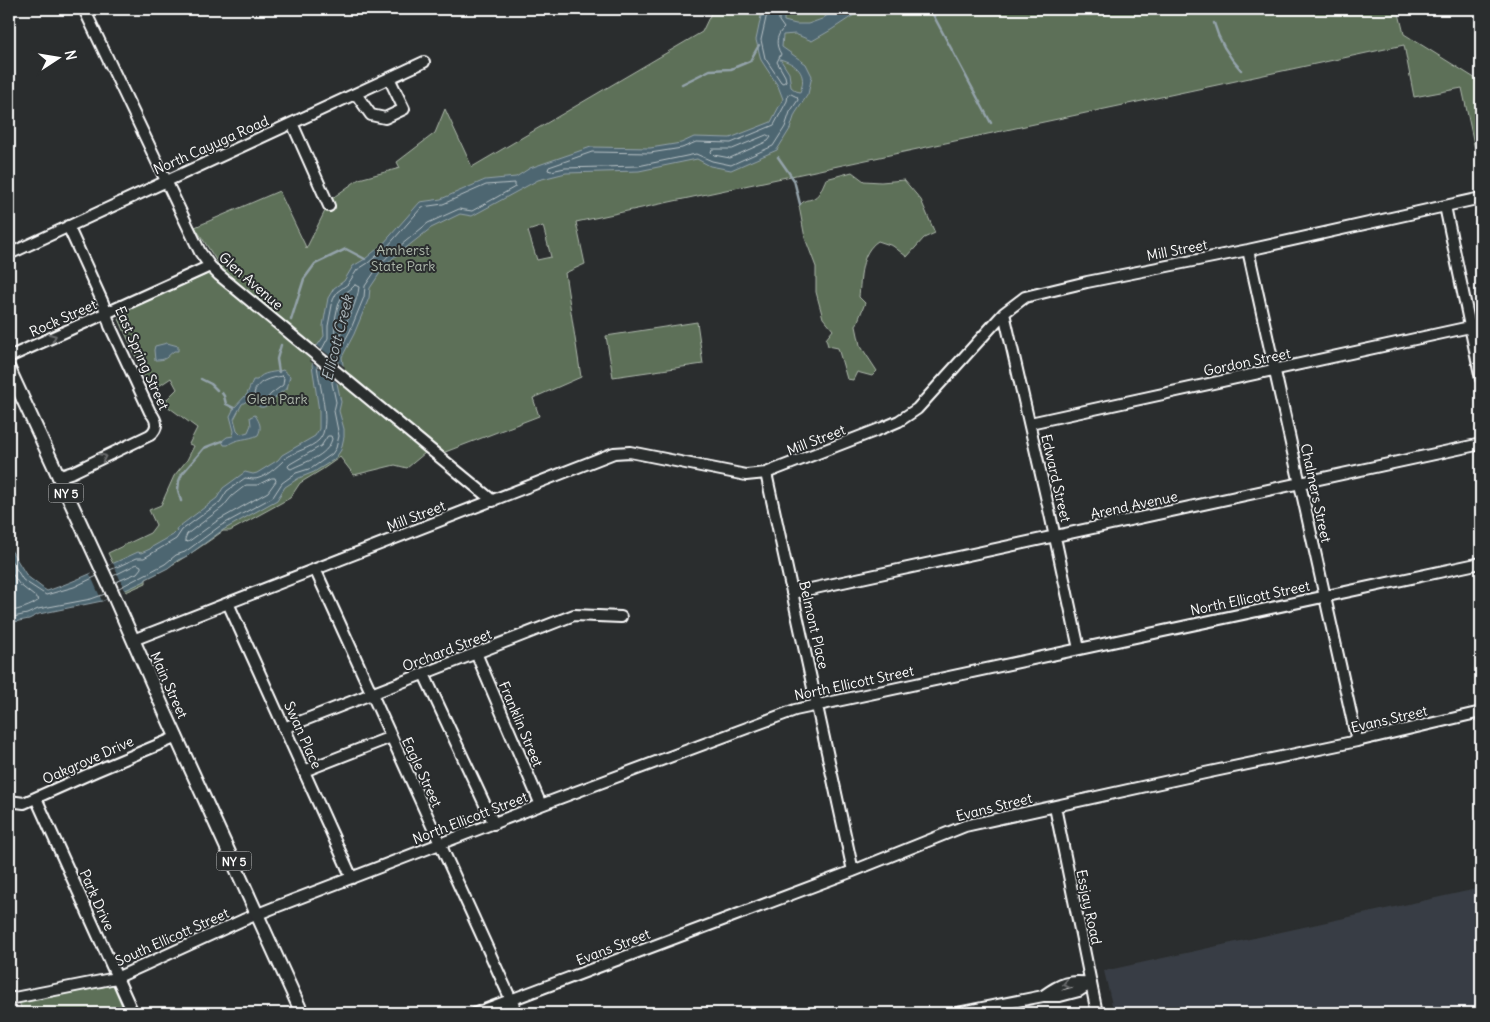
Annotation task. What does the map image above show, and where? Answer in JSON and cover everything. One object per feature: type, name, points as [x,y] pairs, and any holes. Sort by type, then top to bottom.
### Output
[{"type":"main road","name":"Main Street","points":[[9,369],[114,596],[302,1013]]},
{"type":"street","name":"Glen Avenue","points":[[84,9],[200,252],[210,266],[493,501]]},
{"type":"street","name":"North Cayuga Road","points":[[9,254],[424,62]]},
{"type":"street","points":[[356,94],[371,115],[386,118],[404,109],[389,78]]},
{"type":"street","points":[[292,123],[329,206]]},
{"type":"street","name":"Mill Street","points":[[133,640],[614,453],[630,452],[746,475],[766,473],[885,427],[899,421],[917,409],[1004,313],[1025,297],[1087,282],[1248,250],[1481,198]]},
{"type":"street","points":[[1445,206],[1481,379]]},
{"type":"street","name":"East Spring Street","points":[[58,477],[150,435],[156,427],[154,416],[150,412],[110,326],[103,303],[68,226]]},
{"type":"street","name":"Chalmers Street","points":[[1248,250],[1357,741]]},
{"type":"street","name":"Rock Street","points":[[9,357],[210,266]]},
{"type":"street","name":"Edward Street","points":[[1004,313],[1079,649]]},
{"type":"street","name":"Gordon Street","points":[[1030,423],[1470,327]]},
{"type":"street","name":"Arend Avenue","points":[[792,593],[1481,444]]},
{"type":"street","name":"Belmont Place","points":[[766,473],[853,871]]},
{"type":"street","name":"North Ellicott Street","points":[[258,914],[541,805],[796,710],[1481,563]]},
{"type":"street","name":"Eagle Street","points":[[315,570],[517,1013]]},
{"type":"street","name":"Swan Place","points":[[228,603],[352,878]]},
{"type":"street","name":"Orchard Street","points":[[284,728],[574,615],[622,617]]},
{"type":"street","name":"Franklin Street","points":[[476,653],[541,805]]},
{"type":"street","points":[[424,674],[494,824]]},
{"type":"street","name":"Evans Street","points":[[476,1013],[853,871],[965,826],[1357,741],[1481,712]]},
{"type":"street","name":"Oakgrove Drive","points":[[9,801],[24,803],[177,737]]},
{"type":"street","points":[[304,771],[391,737]]},
{"type":"street","name":"Park Drive","points":[[36,798],[133,1013]]},
{"type":"street","name":"Essjay Road","points":[[1055,807],[1097,1013]]},
{"type":"street","name":"South Ellicott Street","points":[[9,999],[116,978],[258,914]]},
{"type":"street","points":[[957,1013],[1043,996],[1060,996],[1079,992],[1091,983]]},
{"type":"shaded area","points":[[1481,888],[1481,1013],[1114,1013],[1104,971]]},
{"type":"green space","name":"Amherst State Park","points":[[713,9],[1398,9],[1404,34],[1481,82],[1481,177],[1462,88],[1414,97],[1404,45],[576,222],[585,264],[565,273],[581,377],[533,398],[539,416],[440,454],[431,448],[407,468],[395,465],[354,475],[340,457],[300,483],[290,498],[230,531],[223,531],[186,556],[146,579],[146,583],[126,592],[108,553],[150,533],[156,525],[149,510],[161,505],[174,476],[187,460],[194,446],[189,444],[197,428],[163,403],[177,389],[171,378],[156,388],[154,384],[149,387],[119,319],[121,313],[221,268],[195,227],[279,191],[306,249],[331,199],[359,179],[400,168],[397,162],[435,133],[445,109],[472,167],[702,32]],"holes":[[[543,226],[551,257],[537,260],[528,231]]]},
{"type":"green space","points":[[852,172],[864,181],[904,180],[921,200],[935,233],[924,238],[907,257],[893,246],[878,241],[868,252],[862,266],[859,297],[865,303],[856,326],[860,345],[877,371],[872,376],[857,372],[853,380],[847,379],[838,348],[828,346],[826,339],[833,330],[823,318],[816,292],[816,267],[805,238],[799,206],[805,201],[816,197],[826,179]]},
{"type":"green space","points":[[697,322],[703,364],[613,377],[606,336]]},
{"type":"green space","points":[[113,985],[125,1013],[23,1013],[19,1002]]},
{"type":"water","name":"Ellicott Creek","points":[[764,9],[784,9],[784,21],[808,24],[822,19],[836,9],[863,9],[812,41],[795,34],[783,35],[782,47],[806,64],[812,76],[808,94],[795,114],[790,129],[777,150],[731,170],[710,166],[697,159],[639,171],[566,173],[538,180],[472,216],[460,214],[431,228],[393,258],[370,288],[369,298],[342,357],[343,365],[337,383],[341,402],[339,411],[344,429],[344,437],[341,450],[335,459],[314,472],[299,478],[285,487],[277,500],[223,530],[187,556],[145,581],[102,601],[39,614],[29,619],[9,623],[9,547],[27,576],[47,591],[59,587],[138,552],[141,553],[150,549],[173,535],[177,531],[176,529],[217,498],[223,488],[245,472],[257,473],[278,460],[282,455],[315,436],[319,429],[319,411],[312,365],[317,346],[324,336],[323,326],[328,298],[334,288],[344,281],[353,266],[383,244],[420,202],[441,199],[485,180],[516,177],[530,168],[591,147],[650,148],[681,143],[694,137],[730,138],[771,122],[783,99],[778,86],[761,60],[756,40]],"holes":[[[780,59],[799,70],[802,80],[800,92],[791,87],[789,73]]]},
{"type":"water","points":[[167,343],[178,346],[178,351],[174,351],[164,359],[155,360],[155,346]]},
{"type":"water","points":[[283,370],[290,376],[287,389],[263,407],[250,399],[242,404],[234,419],[237,430],[241,434],[248,432],[251,425],[250,417],[255,415],[260,425],[258,435],[224,445],[222,441],[227,437],[233,436],[234,431],[230,416],[234,408],[247,394],[253,380],[257,380],[266,374]]},
{"type":"pier","points":[[315,344],[345,367],[340,385],[310,361]]},
{"type":"pier","points":[[113,563],[125,591],[102,601],[90,574]]},
{"type":"waterway","points":[[930,9],[991,123]]},
{"type":"waterway","points":[[1214,23],[1224,48],[1241,70]]},
{"type":"waterway","points":[[682,84],[710,70],[731,69],[750,61],[759,45]]},
{"type":"waterway","points":[[778,157],[794,180],[800,204]]},
{"type":"waterway","points":[[291,320],[304,279],[315,264],[346,249],[365,259]]},
{"type":"waterway","points":[[279,372],[277,359],[281,345]]},
{"type":"waterway","points":[[201,379],[211,384],[217,390]]},
{"type":"waterway","points":[[222,393],[226,404],[234,408]]},
{"type":"waterway","points":[[181,501],[178,490],[182,474],[204,448],[222,441]]},
{"type":"park label","name":"Glen Park","points":[[277,399]]}]
